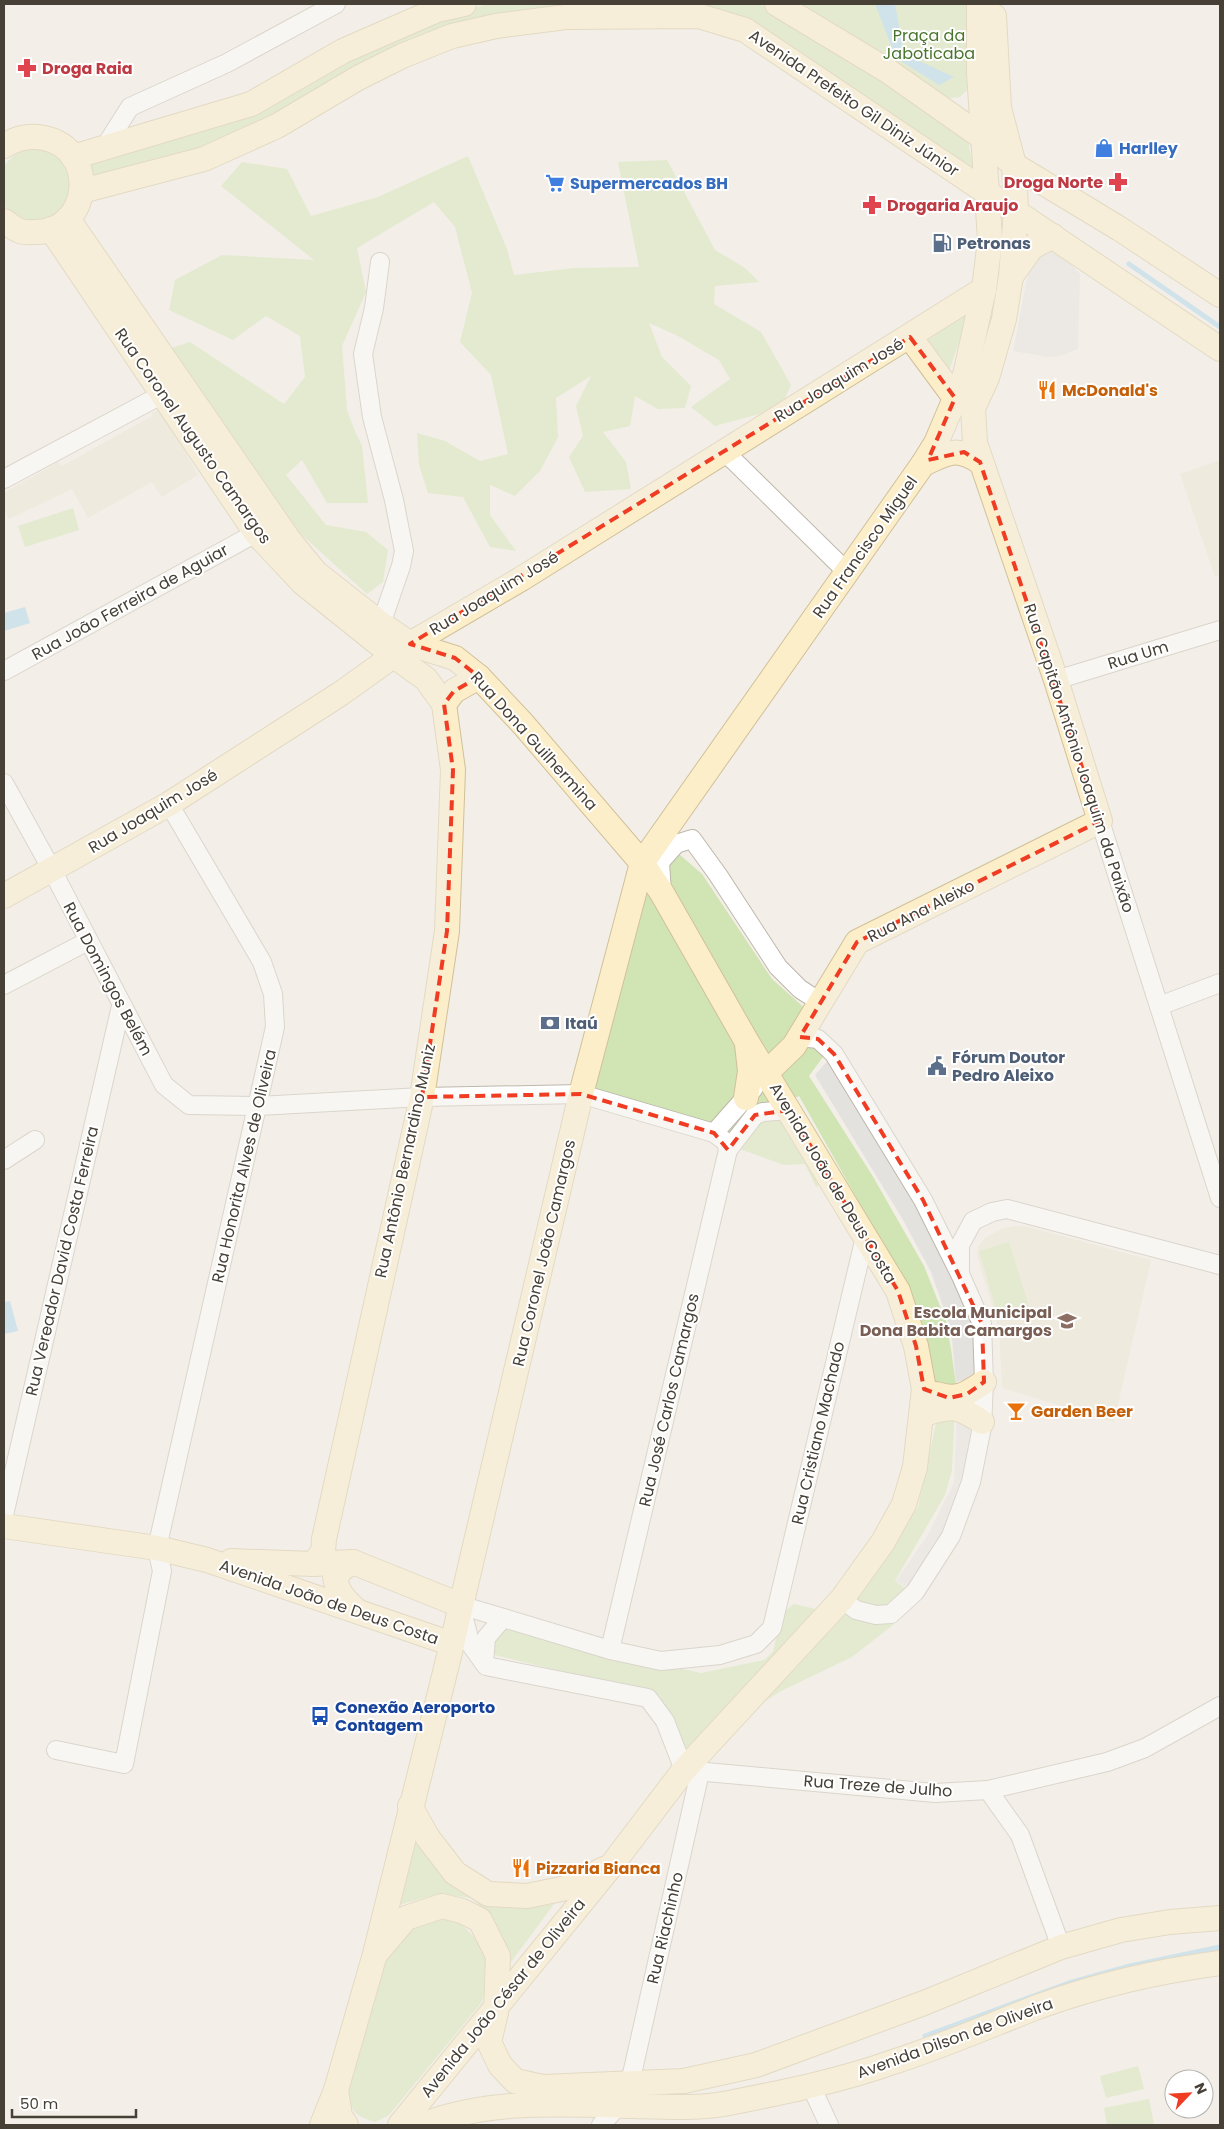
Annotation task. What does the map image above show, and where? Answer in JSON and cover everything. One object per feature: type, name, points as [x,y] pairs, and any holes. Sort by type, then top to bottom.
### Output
[{"type":"main road","points":[[73,157],[251,104],[343,50],[435,7],[464,4]]},
{"type":"main road","points":[[777,4],[888,71],[982,137],[1014,165],[1120,229],[1220,295]]},
{"type":"main road","name":"Rua Francisco Miguel","points":[[964,403],[964,375],[984,289],[990,240],[980,90],[990,4]]},
{"type":"main road","name":"Rua Francisco Miguel","points":[[642,863],[964,403],[987,378],[1004,319],[1011,276],[1016,211],[1014,165],[999,108],[990,4]]},
{"type":"main road","name":"Avenida Prefeito Gil Diniz Júnior","points":[[82,191],[204,159],[277,126],[358,78],[402,56],[452,36],[496,26],[566,17],[583,11],[619,10],[699,16],[746,30],[1220,349]]},
{"type":"main road","points":[[939,107],[960,101],[980,90]]},
{"type":"main road","points":[[6,141],[36,136],[51,140],[65,148],[73,157],[81,174],[82,191],[78,205],[60,224],[42,232],[9,230]]},
{"type":"main road","name":"Rua Coronel Augusto Camargos","points":[[60,224],[163,394],[256,533],[303,584],[357,627],[402,650]]},
{"type":"main road","name":"Rua Coronel Augusto Camargos","points":[[60,224],[289,540],[316,574],[380,624],[426,679],[444,704]]},
{"type":"main road","points":[[1011,276],[1032,247],[1053,236]]},
{"type":"main road","name":"Rua Joaquim José","points":[[4,896],[169,804],[402,650],[521,579],[723,450],[984,289]]},
{"type":"main road","points":[[910,336],[964,403]]},
{"type":"main road","name":"Rua Capitão Antônio Joaquim da Paixão","points":[[964,403],[980,462],[1056,680],[1100,821]]},
{"type":"main road","points":[[923,464],[940,456],[960,452],[964,452],[980,462]]},
{"type":"main road","points":[[357,627],[362,647],[358,680]]},
{"type":"main road","name":"Rua Dona Guilhermina","points":[[402,650],[455,658],[479,677],[523,724],[642,863]]},
{"type":"main road","points":[[444,704],[454,691],[479,677]]},
{"type":"main road","name":"Rua Antônio Bernardino Muniz","points":[[313,1564],[323,1552],[324,1539],[422,1097],[447,931],[453,770],[444,704]]},
{"type":"main road","name":"Rua Ana Aleixo","points":[[766,1073],[794,1046],[857,942],[1100,821]]},
{"type":"main road","name":"Avenida João de Deus Costa","points":[[642,863],[662,893],[747,1042],[898,1292],[916,1346],[924,1389],[915,1467],[904,1504],[883,1542],[842,1599]]},
{"type":"main road","name":"Rua Coronel João Camargos","points":[[452,1644],[581,1094],[642,863]]},
{"type":"main road","points":[[746,1098],[750,1071],[747,1042]]},
{"type":"main road","points":[[924,1389],[949,1398],[967,1394],[984,1382]]},
{"type":"main road","points":[[920,1415],[947,1407],[967,1411],[982,1422]]},
{"type":"main road","name":"Avenida João de Deus Costa","points":[[4,1526],[157,1548],[207,1560],[452,1644]]},
{"type":"main road","name":"Avenida João de Deus Costa","points":[[207,1560],[313,1564],[353,1562],[460,1605]]},
{"type":"main road","points":[[353,1562],[343,1568],[336,1577],[336,1585],[340,1594],[358,1613]]},
{"type":"main road","points":[[313,1564],[327,1586],[334,1605]]},
{"type":"main road","name":"Avenida João César de Oliveira","points":[[400,2125],[611,1866],[842,1599]]},
{"type":"main road","points":[[322,2125],[336,2090],[375,1954],[410,1806],[452,1644]]},
{"type":"main road","points":[[410,1806],[428,1838],[455,1873],[488,1894],[528,1896],[566,1888],[611,1866]]},
{"type":"main road","points":[[375,1954],[406,1918],[442,1906],[462,1911],[480,1920],[498,1956],[497,2005],[488,2042],[500,2065],[515,2081],[543,2087],[684,2081],[756,2065],[924,2003],[1061,1947],[1121,1930],[1170,1922],[1220,1918]]},
{"type":"main road","name":"Avenida Dilson de Oliveira","points":[[422,2125],[470,2111],[498,2106],[560,2104],[678,2108],[726,2103],[811,2086],[892,2063],[975,2033],[1041,2006],[1117,1983],[1174,1969],[1220,1963]]},
{"type":"main road","points":[[336,2090],[340,2116],[346,2125]]},
{"type":"street","points":[[104,148],[130,107],[227,63],[336,4]]},
{"type":"street","points":[[380,262],[374,308],[364,354],[372,417],[394,500],[404,551],[401,566],[380,624]]},
{"type":"street","points":[[4,479],[163,394]]},
{"type":"street","points":[[723,450],[847,572]]},
{"type":"street","name":"Rua João Ferreira de Aguiar","points":[[4,671],[256,533]]},
{"type":"street","name":"Rua Um","points":[[1056,680],[1220,630]]},
{"type":"street","name":"Rua Domingos Belém","points":[[4,783],[52,870],[121,1006],[164,1085],[189,1106],[258,1106],[422,1097],[581,1094],[714,1132]]},
{"type":"street","name":"Rua Honorita Alves de Oliveira","points":[[157,1548],[275,1027],[272,994],[262,962],[169,804]]},
{"type":"street","points":[[676,815],[778,967],[800,989],[820,1002]]},
{"type":"street","name":"Rua Capitão Antônio Joaquim da Paixão","points":[[1100,821],[1220,1198]]},
{"type":"street","name":"Avenida João de Deus Costa","points":[[662,893],[660,862],[676,844],[692,839]]},
{"type":"street","points":[[4,985],[88,940]]},
{"type":"street","points":[[1159,1006],[1220,983]]},
{"type":"street","name":"Rua Vereador David Costa Ferreira","points":[[4,1515],[121,1006]]},
{"type":"street","points":[[800,1037],[818,1039],[834,1054],[923,1200],[960,1272],[982,1324],[984,1382],[982,1422],[971,1482],[951,1536],[916,1592],[891,1614],[876,1615],[856,1610],[842,1599]]},
{"type":"street","points":[[728,1150],[726,1142],[714,1132],[746,1098],[766,1073]]},
{"type":"street","name":"Rua José Carlos Camargos","points":[[610,1650],[728,1150],[755,1115],[763,1112],[789,1110]]},
{"type":"street","points":[[4,1160],[35,1140]]},
{"type":"street","points":[[960,1272],[960,1244],[973,1221],[992,1212],[1007,1209],[1220,1265]]},
{"type":"street","name":"Rua Cristiano Machado","points":[[772,1628],[865,1237]]},
{"type":"street","points":[[56,1750],[124,1764],[162,1571],[157,1548]]},
{"type":"street","points":[[460,1605],[472,1645],[486,1666],[648,1698],[665,1721],[692,1771]]},
{"type":"street","name":"Avenida João de Deus Costa","points":[[460,1605],[610,1650],[662,1661],[720,1655],[756,1644],[772,1628]]},
{"type":"street","points":[[484,1663],[486,1638],[503,1618]]},
{"type":"street","name":"Rua Treze de Julho","points":[[692,1771],[935,1793],[988,1790],[1081,1769],[1122,1757],[1145,1748],[1220,1706]]},
{"type":"street","name":"Rua Riachinho","points":[[630,2083],[692,1771]]},
{"type":"street","points":[[988,1790],[1020,1835],[1061,1947]]},
{"type":"street","points":[[811,2086],[829,2125]]},
{"type":"street","points":[[601,2125],[617,2107]]},
{"type":"highlighted area","points":[[910,337],[955,398],[928,460],[964,452],[980,462],[1100,821],[857,942],[800,1037],[818,1039],[834,1054],[923,1200],[982,1324],[984,1382],[967,1394],[949,1398],[924,1389],[916,1346],[898,1291],[789,1110],[755,1115],[728,1150],[714,1133],[581,1094],[422,1097],[447,931],[453,770],[444,704],[454,691],[479,677],[455,658],[410,644]]},
{"type":"shaded area","points":[[1049,251],[1064,257],[1080,274],[1078,349],[1060,356],[1048,357],[1013,351],[1031,258]]},
{"type":"shaded area","points":[[161,409],[198,475],[162,497],[152,482],[88,518],[72,489],[9,519],[4,510],[4,493],[58,462],[62,466],[152,416],[152,413]]},
{"type":"shaded area","points":[[1220,460],[1220,575],[1215,577],[1180,474]]},
{"type":"shaded area","points":[[830,1058],[919,1202],[975,1325],[976,1377],[956,1382],[951,1329],[931,1272],[903,1220],[815,1075]]},
{"type":"shaded area","name":"Escola Municipal Dona Babita Camargos","points":[[1015,1226],[1028,1227],[1151,1260],[1114,1422],[1002,1388],[999,1329],[977,1255],[978,1247],[985,1238],[1003,1228]]},
{"type":"shaded area","points":[[957,1416],[974,1424],[974,1483],[916,1593],[896,1581],[929,1533],[954,1482]]},
{"type":"green space","points":[[487,4],[759,4],[770,8],[859,63],[968,140],[974,171],[741,17],[552,9],[265,122],[200,151],[124,171],[92,175],[86,156],[442,19]]},
{"type":"green space","name":"Praça da Jaboticaba","points":[[797,4],[967,4],[970,87],[960,97],[943,99]]},
{"type":"green space","points":[[28,149],[48,152],[61,161],[68,173],[70,187],[67,201],[58,212],[46,220],[25,220],[9,211],[4,205],[4,165],[17,153]]},
{"type":"green space","points":[[468,156],[507,249],[514,275],[574,268],[639,267],[618,162],[667,160],[715,250],[745,268],[759,282],[715,286],[714,304],[761,332],[791,385],[781,408],[715,426],[691,407],[730,379],[719,360],[678,336],[649,323],[662,357],[691,386],[685,408],[658,409],[635,396],[630,426],[603,432],[626,462],[631,489],[585,492],[569,457],[583,436],[576,406],[591,376],[556,398],[558,437],[540,471],[515,496],[490,485],[490,515],[516,551],[490,547],[463,497],[428,493],[419,465],[417,433],[445,441],[480,461],[508,454],[491,375],[460,342],[472,293],[455,227],[434,202],[357,248],[366,292],[342,346],[347,410],[362,446],[368,503],[327,503],[302,460],[286,475],[326,525],[366,532],[388,550],[383,582],[367,594],[293,527],[171,348],[190,342],[284,404],[305,377],[300,336],[266,316],[233,340],[169,310],[175,280],[222,255],[314,260],[221,186],[242,162],[287,169],[311,216],[378,197]]},
{"type":"green space","points":[[972,304],[948,374],[935,362],[928,340]]},
{"type":"green space","points":[[73,508],[79,530],[25,547],[18,526]]},
{"type":"green space","points":[[679,854],[702,874],[772,979],[808,1011],[823,1057],[809,1076],[872,1175],[924,1266],[946,1321],[956,1384],[952,1470],[945,1495],[895,1581],[917,1596],[893,1625],[852,1657],[781,1691],[688,1751],[659,1695],[495,1655],[492,1641],[500,1628],[701,1673],[764,1660],[773,1652],[782,1613],[794,1604],[841,1615],[918,1507],[936,1423],[906,1285],[799,1096],[778,1107],[826,1180],[816,1187],[805,1164],[784,1165],[592,1096],[632,912]]},
{"type":"green space","points":[[1009,1242],[1029,1307],[998,1316],[979,1251]]},
{"type":"green space","points":[[413,1832],[525,1907],[554,1904],[511,1962],[498,1927],[473,1898],[438,1894],[399,1905]]},
{"type":"green space","points":[[441,1917],[462,1925],[477,1940],[485,1957],[487,1978],[482,2002],[389,2115],[375,2122],[368,2120],[358,2115],[352,2108],[347,2089],[384,1959],[398,1941],[416,1925]]},
{"type":"green space","points":[[1138,2066],[1144,2089],[1106,2098],[1100,2076]]},
{"type":"green space","points":[[1149,2099],[1154,2125],[1107,2125],[1104,2108]]},
{"type":"water","points":[[875,4],[895,4],[904,54],[954,77],[939,85],[896,58]]},
{"type":"water","points":[[25,607],[30,623],[4,631],[4,613]]},
{"type":"water","points":[[10,1301],[18,1331],[4,1334],[4,1302]]},
{"type":"waterway","points":[[1129,264],[1220,327]]},
{"type":"waterway","points":[[925,2036],[1069,1983],[1130,1966],[1220,1947]]},
{"type":"place","name":"Droga Raia","points":[[27,68]]},
{"type":"place","name":"Harlley","points":[[1104,148]]},
{"type":"place","name":"Droga Norte","points":[[1118,182]]},
{"type":"place","name":"Supermercados BH","points":[[555,183]]},
{"type":"place","name":"Drogaria Araujo","points":[[872,205]]},
{"type":"place","name":"Petronas","points":[[942,243]]},
{"type":"place","name":"McDonald's","points":[[1047,390]]},
{"type":"place","name":"Itaú","points":[[550,1023]]},
{"type":"place","name":"Fórum Doutor Pedro Aleixo","points":[[937,1066]]},
{"type":"place","name":"Escola Municipal Dona Babita Camargos","points":[[1067,1321]]},
{"type":"place","name":"Garden Beer","points":[[1016,1411]]},
{"type":"place","name":"Conexão Aeroporto Contagem","points":[[320,1716]]},
{"type":"place","name":"Pizzaria Bianca","points":[[521,1868]]}]
